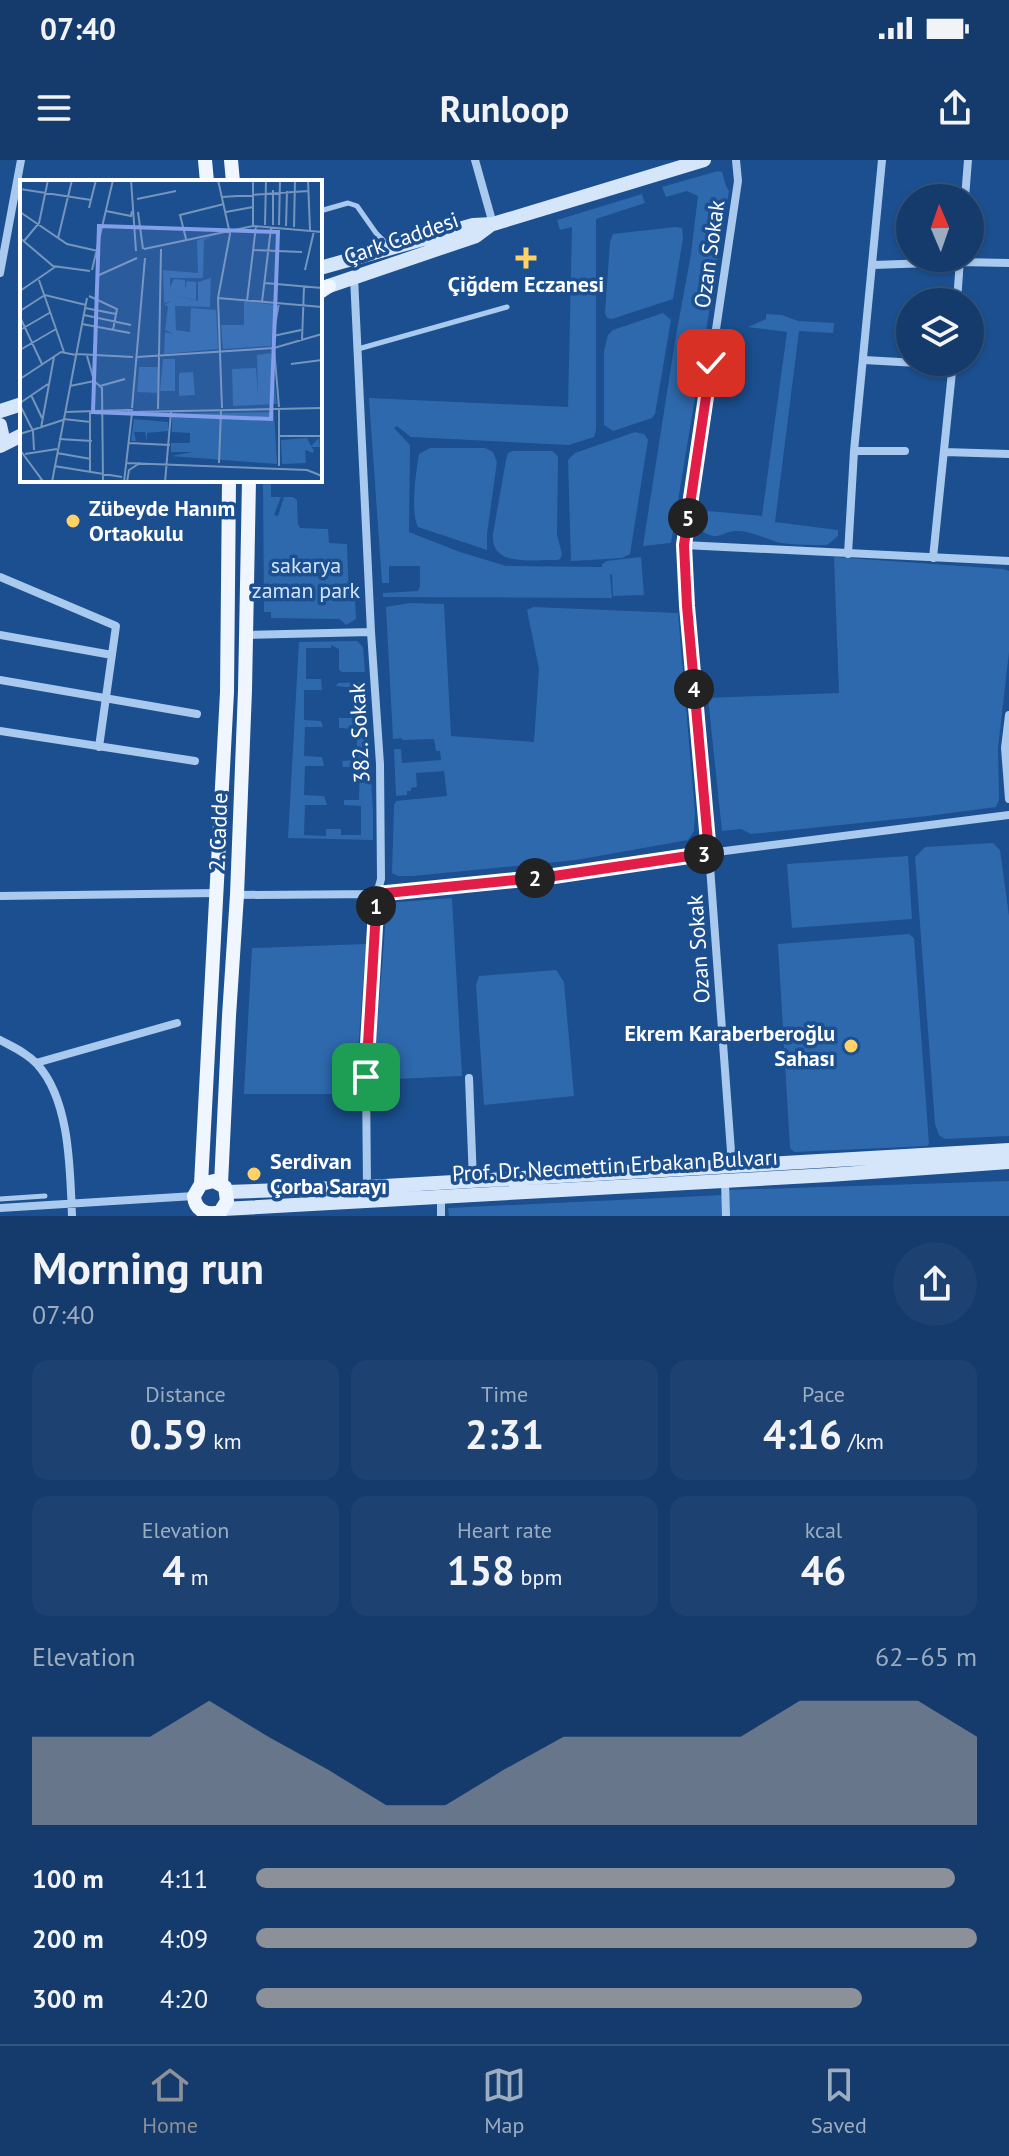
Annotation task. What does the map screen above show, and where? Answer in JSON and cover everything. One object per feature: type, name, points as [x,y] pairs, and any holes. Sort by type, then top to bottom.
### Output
[{"type":"main road","points":[[205,160],[207,180]]},
{"type":"main road","points":[[231,160],[233,180]]},
{"type":"main road","name":"Çark Caddesi","points":[[322,267],[473,225],[493,224],[704,160]]},
{"type":"main road","name":"Çark Caddesi","points":[[323,289],[476,236],[493,224]]},
{"type":"main road","points":[[0,411],[20,405]]},
{"type":"main road","points":[[0,425],[0,444]]},
{"type":"main road","points":[[0,444],[20,436]]},
{"type":"main road","name":"2. Cadde","points":[[198,1201],[227,692],[229,482]]},
{"type":"main road","name":"2. Cadde","points":[[221,1212],[227,1201],[224,1188],[229,1016],[237,895],[249,482]]},
{"type":"main road","name":"Prof. Dr. Necmettin Erbakan Bulvarı","points":[[224,1188],[367,1187],[1009,1150]]},
{"type":"main road","name":"Prof. Dr. Necmettin Erbakan Bulvarı","points":[[221,1212],[1009,1162]]},
{"type":"main road","points":[[221,1212],[209,1214],[198,1201],[209,1181],[224,1188]]},
{"type":"street","points":[[0,273],[21,160]]},
{"type":"street","points":[[475,160],[493,224]]},
{"type":"street","name":"Ozan Sokak","points":[[732,1165],[684,545],[738,181],[736,160]]},
{"type":"street","points":[[848,554],[854,451],[882,160]]},
{"type":"street","points":[[966,184],[968,160]]},
{"type":"street","points":[[984,261],[1009,263]]},
{"type":"street","points":[[873,265],[896,264]]},
{"type":"street","name":"382. Sokak","points":[[354,277],[380,764],[381,879],[377,894],[366,1077],[367,1187]]},
{"type":"street","points":[[864,360],[896,361]]},
{"type":"street","points":[[933,558],[952,376]]},
{"type":"street","points":[[854,451],[905,451]]},
{"type":"street","points":[[944,452],[1009,454]]},
{"type":"street","points":[[684,545],[1009,561]]},
{"type":"street","points":[[0,577],[116,626],[99,747]]},
{"type":"street","points":[[246,635],[371,632]]},
{"type":"street","points":[[0,635],[112,655]]},
{"type":"street","points":[[0,680],[197,714]]},
{"type":"street","points":[[1009,715],[1009,799]]},
{"type":"street","points":[[0,731],[195,761]]},
{"type":"street","points":[[237,895],[377,894],[554,876],[1009,815]]},
{"type":"street","points":[[0,896],[216,893]]},
{"type":"street","points":[[36,1063],[177,1023]]},
{"type":"street","points":[[0,1040],[36,1063],[48,1079],[65,1124],[72,1216]]},
{"type":"street","points":[[469,1078],[473,1181]]},
{"type":"street","points":[[725,1181],[726,1216]]},
{"type":"street","points":[[441,1197],[441,1216]]},
{"type":"street","points":[[0,1208],[198,1201]]},
{"type":"lane","points":[[322,210],[348,203],[357,206],[376,233],[391,247]]},
{"type":"lane","points":[[358,349],[507,307]]},
{"type":"lane","points":[[0,1199],[45,1196]]},
{"type":"green space","points":[[722,172],[729,191],[671,543],[643,546],[698,196],[687,191],[666,197],[662,187]]},
{"type":"green space","points":[[642,194],[645,203],[596,219],[594,437],[569,445],[411,437],[397,426],[394,428],[410,445],[409,532],[506,566],[602,567],[607,561],[641,557],[644,595],[613,596],[612,574],[612,598],[383,597],[383,593],[418,591],[420,566],[389,566],[389,583],[382,583],[369,398],[568,407],[572,227],[560,230],[557,220]]},
{"type":"green space","points":[[682,228],[683,238],[673,299],[607,318],[610,242],[613,234]]},
{"type":"green space","points":[[663,313],[671,320],[655,414],[652,418],[613,431],[604,425],[604,351],[608,335],[613,330]]},
{"type":"green space","points":[[766,314],[782,315],[798,321],[834,323],[833,333],[799,331],[775,522],[838,530],[838,536],[827,545],[781,543],[742,531],[712,536],[700,530],[702,513],[709,511],[762,516],[787,332],[748,327],[766,319]]},
{"type":"green space","points":[[635,432],[644,434],[648,440],[630,554],[622,558],[571,561],[568,460],[575,453]]},
{"type":"green space","points":[[430,448],[485,448],[493,452],[497,462],[487,550],[418,527],[414,502],[419,454]]},
{"type":"green space","points":[[552,451],[558,456],[557,535],[562,554],[560,559],[515,559],[498,552],[494,545],[493,534],[506,460],[508,453]]},
{"type":"green space","name":"sakarya zaman park","points":[[263,482],[271,482],[271,497],[281,497],[274,515],[278,516],[284,497],[293,497],[297,500],[300,528],[328,529],[329,543],[347,544],[349,598],[355,598],[356,619],[346,625],[340,619],[271,618],[271,612],[264,612]]},
{"type":"green space","points":[[834,557],[1009,571],[1009,652],[998,748],[999,800],[996,807],[751,834],[741,829],[722,831],[708,698],[839,693]]},
{"type":"green space","points":[[410,603],[444,604],[451,736],[534,742],[539,669],[527,610],[533,607],[678,613],[695,813],[694,831],[688,840],[576,860],[413,876],[392,873],[396,801],[447,796],[444,771],[416,773],[417,787],[407,791],[407,795],[396,796],[394,749],[401,749],[402,763],[441,760],[434,739],[393,739],[386,607]]},
{"type":"green space","points":[[357,641],[363,647],[365,672],[339,670],[339,649],[331,645],[331,648],[306,648],[306,679],[321,679],[322,690],[304,690],[304,720],[321,721],[323,727],[305,727],[304,756],[322,757],[324,766],[305,766],[304,795],[324,796],[327,805],[305,805],[304,835],[326,836],[326,829],[341,829],[341,835],[361,835],[361,806],[344,805],[344,800],[359,800],[360,767],[343,767],[342,761],[357,760],[357,729],[339,728],[339,718],[354,718],[354,688],[336,686],[338,683],[365,682],[373,840],[288,838],[299,642]]},
{"type":"green space","points":[[993,843],[1000,850],[1009,916],[1009,1136],[945,1139],[939,1135],[935,1124],[915,857],[925,847]]},
{"type":"green space","points":[[908,856],[912,919],[792,928],[787,864]]},
{"type":"green space","points":[[452,898],[462,1076],[373,1080],[387,903]]},
{"type":"green space","name":"Ekrem Karaberberoğlu Sahası","points":[[909,934],[914,938],[929,1144],[794,1152],[790,1148],[778,944]]},
{"type":"green space","points":[[366,944],[357,1066],[358,1094],[244,1094],[252,948]]},
{"type":"green space","points":[[556,970],[564,982],[574,1096],[484,1105],[476,985],[479,976]]},
{"type":"green space","points":[[1009,1181],[1009,1216],[727,1216],[727,1190]]},
{"type":"green space","points":[[723,1195],[723,1216],[449,1216],[448,1208]]},
{"type":"place","name":"Çiğdem Eczanesi","points":[[526,258]]},
{"type":"place","name":"Zübeyde Hanım Ortaokulu","points":[[73,521]]},
{"type":"place","name":"Ekrem Karaberberoğlu Sahası","points":[[851,1046]]},
{"type":"place","name":"Serdivan Çorba Sarayı","points":[[254,1174]]},
{"type":"route","points":[[366,1077],[377,894],[554,876],[709,853],[684,545],[711,363]]}]
